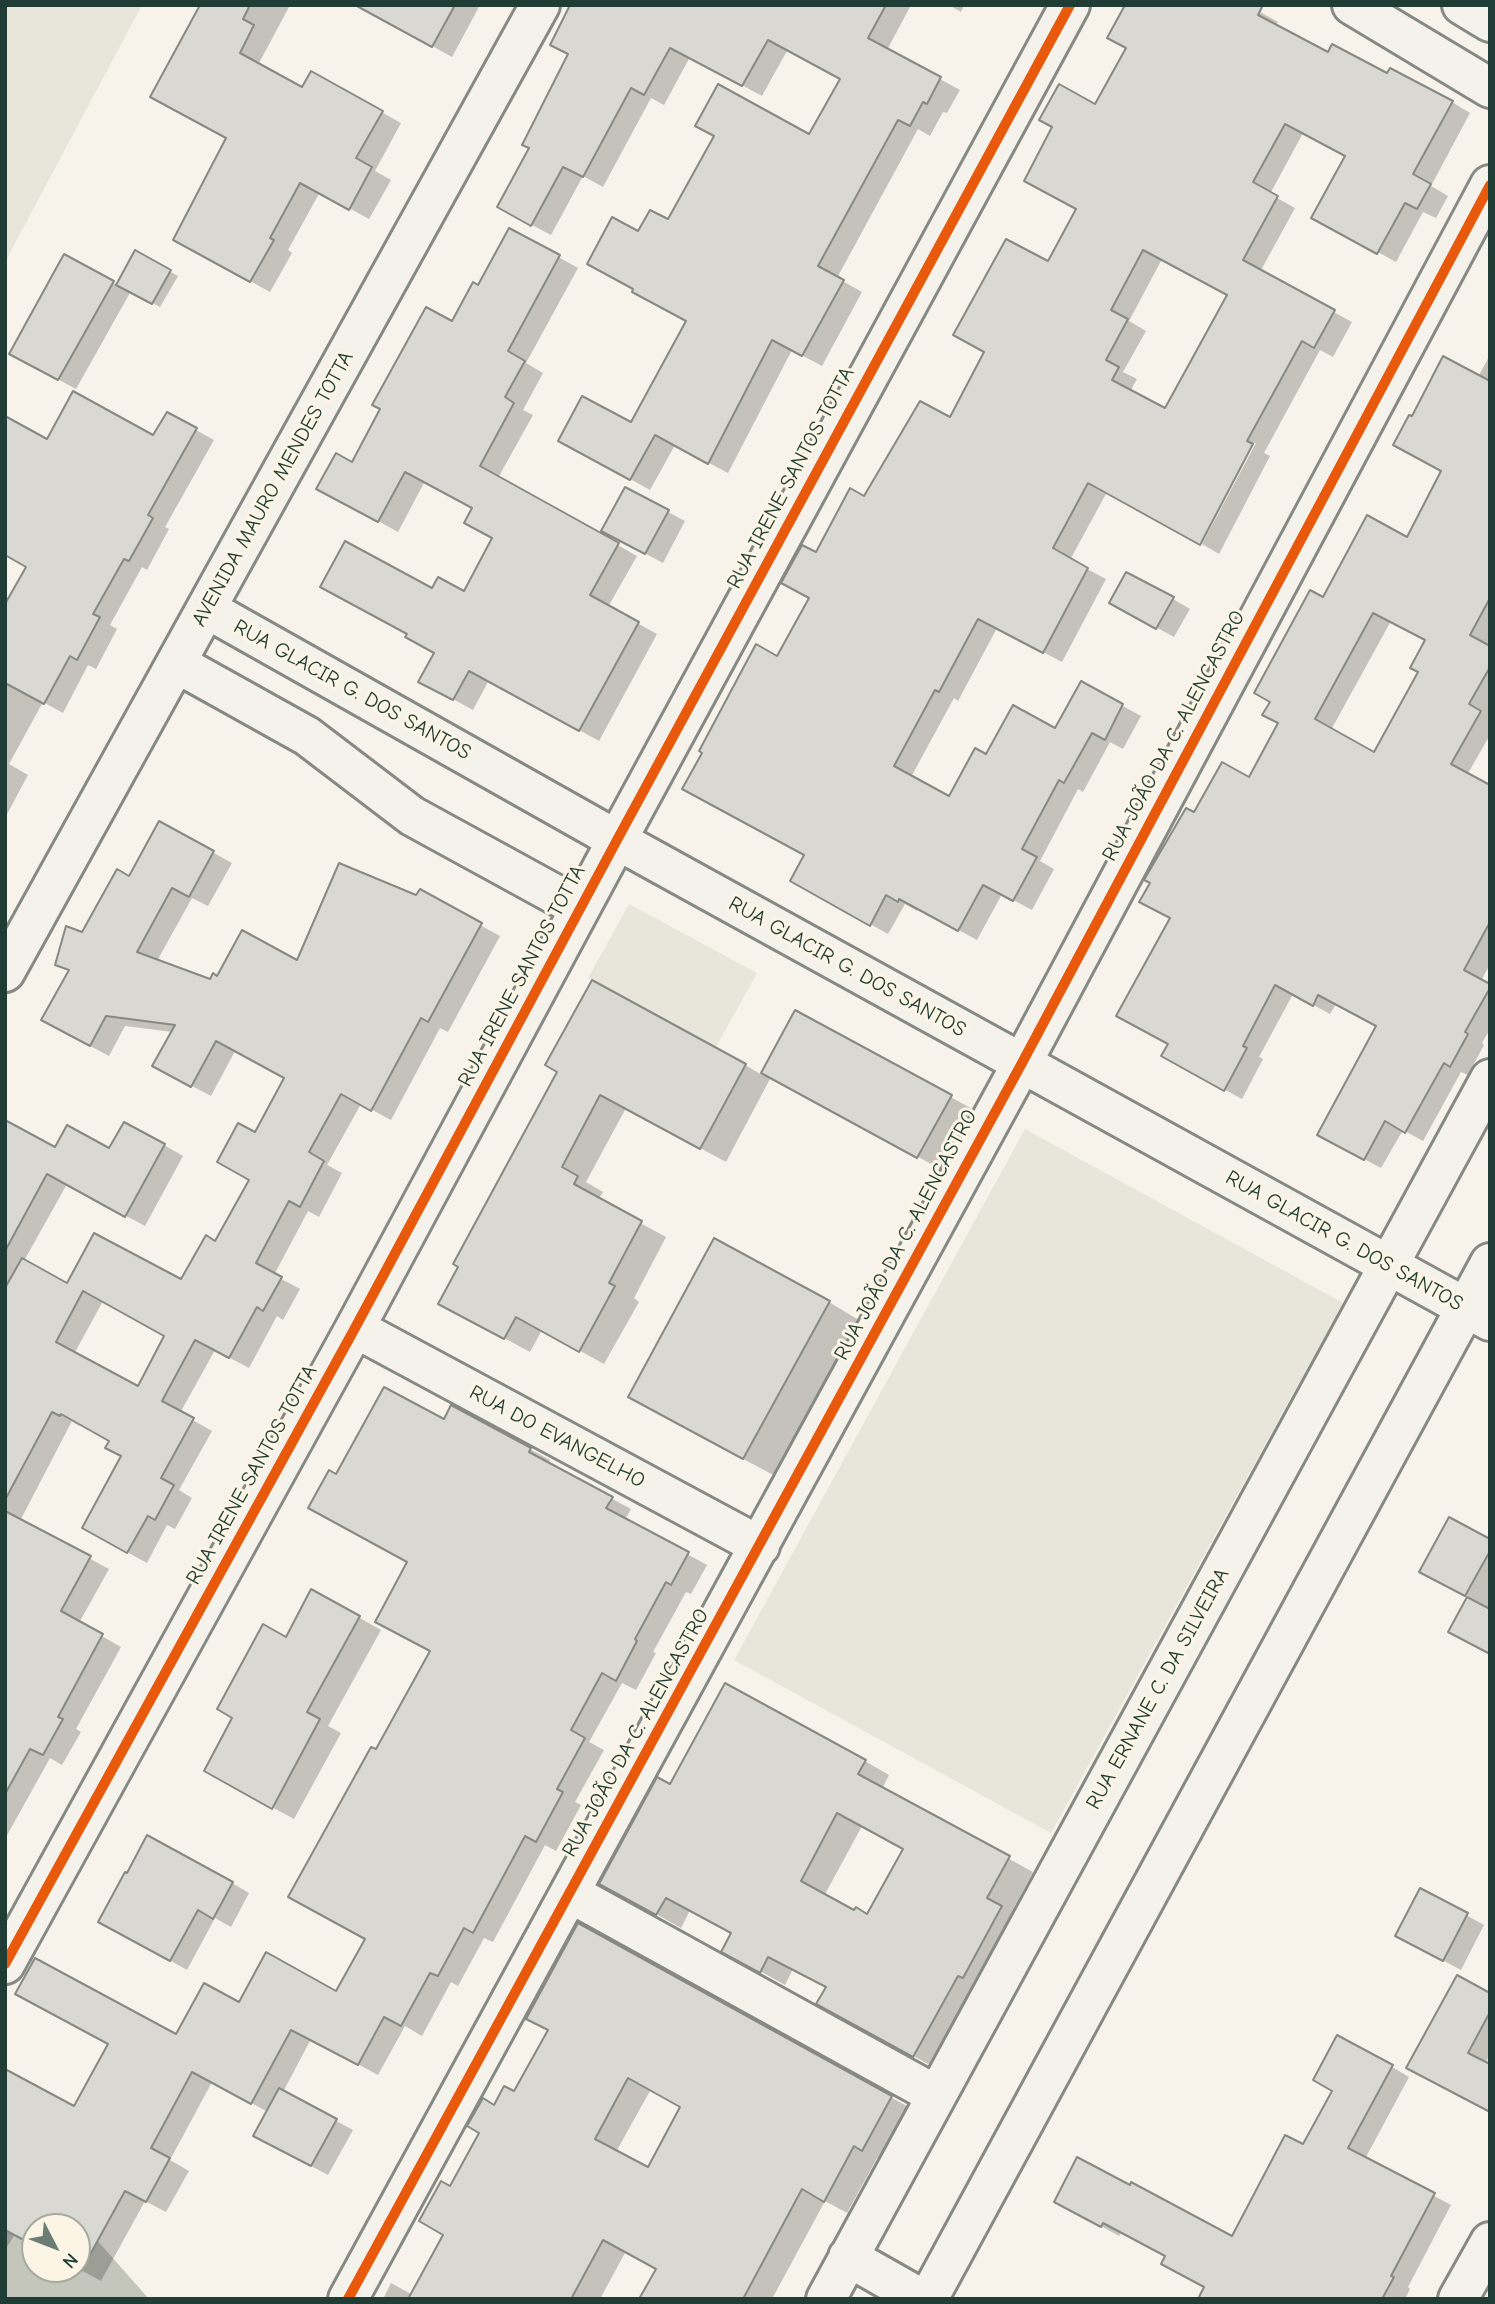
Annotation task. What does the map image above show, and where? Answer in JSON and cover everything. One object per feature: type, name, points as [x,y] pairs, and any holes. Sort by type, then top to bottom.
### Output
[{"type":"street","name":"AVENIDA MAURO MENDES TOTTA","points":[[5,972],[540,5]]},
{"type":"street","name":"RUA IRENE SANTOS TOTTA","points":[[5,1964],[355,1328],[1070,5]]},
{"type":"street","points":[[1352,5],[1490,88]]},
{"type":"street","points":[[1462,5],[1490,22]]},
{"type":"street","name":"RUA JOÃO DA C. ALENCASTRO","points":[[348,2299],[1021,1063],[1490,185]]},
{"type":"street","name":"RUA GLACIR G. DOS SANTOS","points":[[207,608],[617,840],[1478,1315]]},
{"type":"street","points":[[176,663],[307,736],[412,816],[580,908]]},
{"type":"street","name":"RUA ERNANE C. DA SILVEIRA","points":[[825,2299],[1490,1079]]},
{"type":"street","points":[[928,2299],[1478,1315],[1490,1263]]},
{"type":"street","name":"RUA DO EVANGELHO","points":[[355,1328],[760,1546]]},
{"type":"street","points":[[570,1893],[936,2095]]},
{"type":"street","points":[[1458,2299],[1490,2242]]},
{"type":"street","points":[[848,2257],[922,2299]]},
{"type":"shaded area","points":[[5,5],[142,5],[5,262]]},
{"type":"shaded area","points":[[629,904],[757,973],[716,1047],[588,978]]},
{"type":"shaded area","points":[[1025,1129],[1343,1303],[1051,1833],[734,1660]]},
{"type":"shaded area","points":[[5,2136],[73,2213],[21,2213],[21,2283],[91,2283],[91,2233],[149,2299],[5,2299]]},
{"type":"building","points":[[200,5],[250,5],[243,19],[254,25],[240,53],[302,87],[311,71],[383,111],[356,158],[372,167],[349,210],[300,183],[270,238],[274,240],[250,282],[173,240],[226,138],[150,97]]},
{"type":"building","points":[[355,5],[455,5],[432,47]]},
{"type":"building","points":[[570,5],[886,5],[868,38],[941,77],[927,104],[923,102],[910,126],[898,120],[818,266],[844,280],[802,356],[772,340],[708,464],[655,435],[630,480],[558,441],[582,396],[631,422],[686,321],[587,264],[612,217],[638,231],[650,210],[668,219],[714,136],[695,126],[718,84],[809,134],[840,79],[768,40],[742,86],[670,48],[644,95],[631,88],[583,177],[563,167],[531,226],[497,207],[529,148],[522,145],[568,54],[550,45]]},
{"type":"building","points":[[1125,5],[1263,5],[1258,15],[1328,52],[1332,44],[1387,73],[1390,68],[1453,101],[1413,174],[1431,184],[1417,209],[1405,203],[1377,254],[1311,218],[1345,156],[1285,124],[1253,182],[1278,196],[1243,260],[1335,310],[1314,348],[1302,341],[1247,441],[1253,444],[1200,545],[1088,483],[1053,548],[1088,568],[1043,653],[978,619],[939,692],[935,690],[894,766],[949,796],[975,748],[986,754],[1013,705],[1055,728],[1081,681],[1123,704],[1105,740],[1092,733],[1064,783],[1059,780],[1022,849],[1037,857],[1013,901],[983,885],[958,931],[899,899],[898,902],[886,895],[870,926],[790,881],[804,855],[682,789],[702,753],[699,751],[756,644],[777,656],[809,598],[781,583],[802,545],[816,552],[850,488],[864,496],[920,401],[950,417],[984,352],[953,335],[1006,239],[1048,261],[1076,209],[1024,181],[1052,127],[1039,120],[1059,84],[1095,104],[1126,48],[1107,38]],"holes":[[[1143,250],[1227,295],[1165,408],[1112,380],[1119,367],[1106,360],[1128,319],[1111,310]]]},
{"type":"building","points":[[509,228],[560,255],[508,351],[525,361],[505,397],[514,403],[480,466],[619,543],[590,595],[639,622],[579,731],[469,671],[453,700],[418,682],[434,653],[405,637],[407,634],[320,587],[345,541],[432,588],[438,577],[464,591],[492,538],[464,523],[472,508],[405,472],[378,522],[316,489],[336,453],[352,462],[380,409],[372,405],[426,307],[452,321],[473,282],[478,285]]},
{"type":"building","points":[[135,250],[171,270],[152,304],[116,285]]},
{"type":"building","points":[[64,254],[114,281],[58,380],[9,354]]},
{"type":"building","points":[[1443,356],[1490,381],[1490,598],[1470,635],[1490,646],[1490,667],[1469,704],[1481,711],[1451,764],[1490,785],[1490,922],[1464,970],[1490,984],[1490,988],[1465,1032],[1468,1034],[1450,1067],[1444,1063],[1405,1133],[1385,1121],[1364,1160],[1317,1135],[1376,1026],[1318,995],[1313,1006],[1275,985],[1243,1046],[1247,1048],[1224,1091],[1161,1056],[1168,1044],[1116,1016],[1170,918],[1139,902],[1150,883],[1144,880],[1186,808],[1194,812],[1222,762],[1249,777],[1278,723],[1262,715],[1270,702],[1254,693],[1310,590],[1323,597],[1367,515],[1407,537],[1441,471],[1393,445],[1409,415],[1412,416]],"holes":[[[1373,613],[1425,640],[1410,668],[1418,672],[1374,752],[1315,719]]]},
{"type":"building","points":[[73,391],[153,435],[167,412],[197,428],[148,515],[153,518],[129,561],[124,559],[93,614],[100,617],[77,660],[70,656],[44,704],[5,683],[5,604],[26,567],[5,555],[5,416],[47,439]]},
{"type":"building","points":[[625,487],[669,510],[645,554],[601,531]]},
{"type":"building","points":[[1126,572],[1174,597],[1156,629],[1109,603]]},
{"type":"building","points":[[159,821],[214,851],[189,897],[172,888],[137,952],[210,979],[213,973],[217,976],[242,930],[297,960],[339,863],[416,895],[420,889],[482,923],[428,1022],[421,1018],[371,1111],[341,1094],[309,1152],[324,1161],[300,1207],[289,1201],[256,1263],[282,1277],[263,1311],[257,1307],[229,1358],[195,1340],[162,1401],[194,1418],[161,1478],[174,1485],[155,1520],[148,1516],[127,1553],[82,1528],[121,1456],[105,1448],[109,1441],[61,1414],[60,1416],[52,1412],[5,1500],[5,1288],[22,1258],[67,1283],[94,1233],[181,1279],[206,1235],[215,1241],[249,1180],[217,1162],[238,1123],[255,1132],[284,1078],[216,1041],[191,1087],[152,1066],[175,1025],[106,1016],[90,1046],[41,1020],[69,970],[55,965],[66,926],[82,932],[117,869],[129,876]],"holes":[[[83,1291],[164,1336],[138,1386],[56,1342]]]},
{"type":"building","points":[[592,980],[746,1064],[700,1149],[600,1095],[562,1167],[578,1176],[574,1184],[642,1221],[609,1283],[615,1286],[579,1352],[516,1317],[504,1339],[438,1304],[458,1267],[453,1264],[557,1072],[545,1065]]},
{"type":"building","points":[[795,1010],[952,1095],[917,1158],[761,1073]]},
{"type":"building","points":[[5,1120],[55,1147],[67,1125],[109,1148],[124,1122],[165,1144],[125,1217],[47,1174],[5,1251]]},
{"type":"building","points":[[714,1238],[830,1301],[743,1459],[628,1397]]},
{"type":"building","points":[[384,1387],[444,1419],[451,1405],[531,1448],[529,1452],[613,1497],[606,1508],[689,1552],[671,1585],[666,1582],[616,1681],[602,1673],[571,1730],[585,1738],[557,1789],[563,1792],[536,1842],[525,1836],[473,1933],[464,1928],[438,1976],[430,1973],[401,2026],[384,2017],[358,2065],[291,2030],[251,2104],[192,2072],[151,2148],[170,2158],[146,2202],[125,2191],[91,2253],[91,2213],[21,2213],[21,2239],[5,2230],[5,2069],[74,2106],[108,2044],[15,1994],[35,1958],[176,2034],[204,1983],[239,2002],[266,1952],[336,1991],[365,1939],[288,1897],[371,1747],[376,1749],[430,1651],[375,1622],[407,1562],[308,1508],[329,1470],[336,1474]]},
{"type":"building","points":[[5,1511],[91,1556],[61,1611],[103,1634],[58,1717],[63,1719],[43,1755],[30,1749],[5,1794]]},
{"type":"building","points":[[1449,1517],[1490,1539],[1490,1551],[1465,1596],[1419,1572]]},
{"type":"building","points":[[311,1589],[360,1616],[307,1712],[320,1719],[272,1809],[204,1771],[232,1718],[217,1709],[263,1624],[286,1637]]},
{"type":"building","points":[[1467,1597],[1490,1609],[1490,1654],[1448,1632]]},
{"type":"building","points":[[725,1683],[866,1760],[858,1774],[1010,1856],[987,1898],[1002,1906],[963,1978],[958,1976],[913,2057],[816,2004],[826,1987],[768,1957],[760,1973],[721,1952],[731,1933],[666,1898],[656,1915],[599,1884],[657,1777],[670,1784]],"holes":[[[837,1813],[903,1849],[867,1914],[856,1907],[854,1910],[801,1881]]]},
{"type":"building","points":[[147,1835],[233,1882],[213,1919],[198,1910],[170,1961],[98,1922]]},
{"type":"building","points":[[1420,1888],[1468,1913],[1443,1961],[1395,1936]]},
{"type":"building","points":[[578,1923],[892,2096],[862,2151],[854,2146],[824,2202],[802,2189],[743,2299],[639,2299],[656,2269],[603,2240],[571,2299],[408,2299],[443,2235],[419,2221],[441,2181],[450,2186],[479,2133],[467,2126],[483,2098],[494,2105],[504,2086],[514,2091],[548,2030],[526,2019]],"holes":[[[628,2078],[680,2107],[648,2167],[595,2139]]]},
{"type":"building","points":[[1457,1975],[1490,1993],[1490,2012],[1468,2053],[1490,2064],[1490,2112],[1406,2068]]},
{"type":"building","points":[[1337,2035],[1393,2065],[1348,2148],[1435,2193],[1391,2276],[1394,2277],[1382,2299],[1198,2299],[1204,2287],[1161,2264],[1165,2256],[1103,2223],[1101,2227],[1054,2202],[1077,2157],[1130,2185],[1131,2182],[1232,2236],[1285,2135],[1303,2144],[1332,2091],[1313,2080]]},
{"type":"building","points":[[279,2088],[337,2119],[311,2166],[253,2136]]},
{"type":"cycle path","points":[[5,1964],[355,1328],[1070,5]]},
{"type":"cycle path","points":[[348,2299],[1022,1063],[1490,185]]}]
